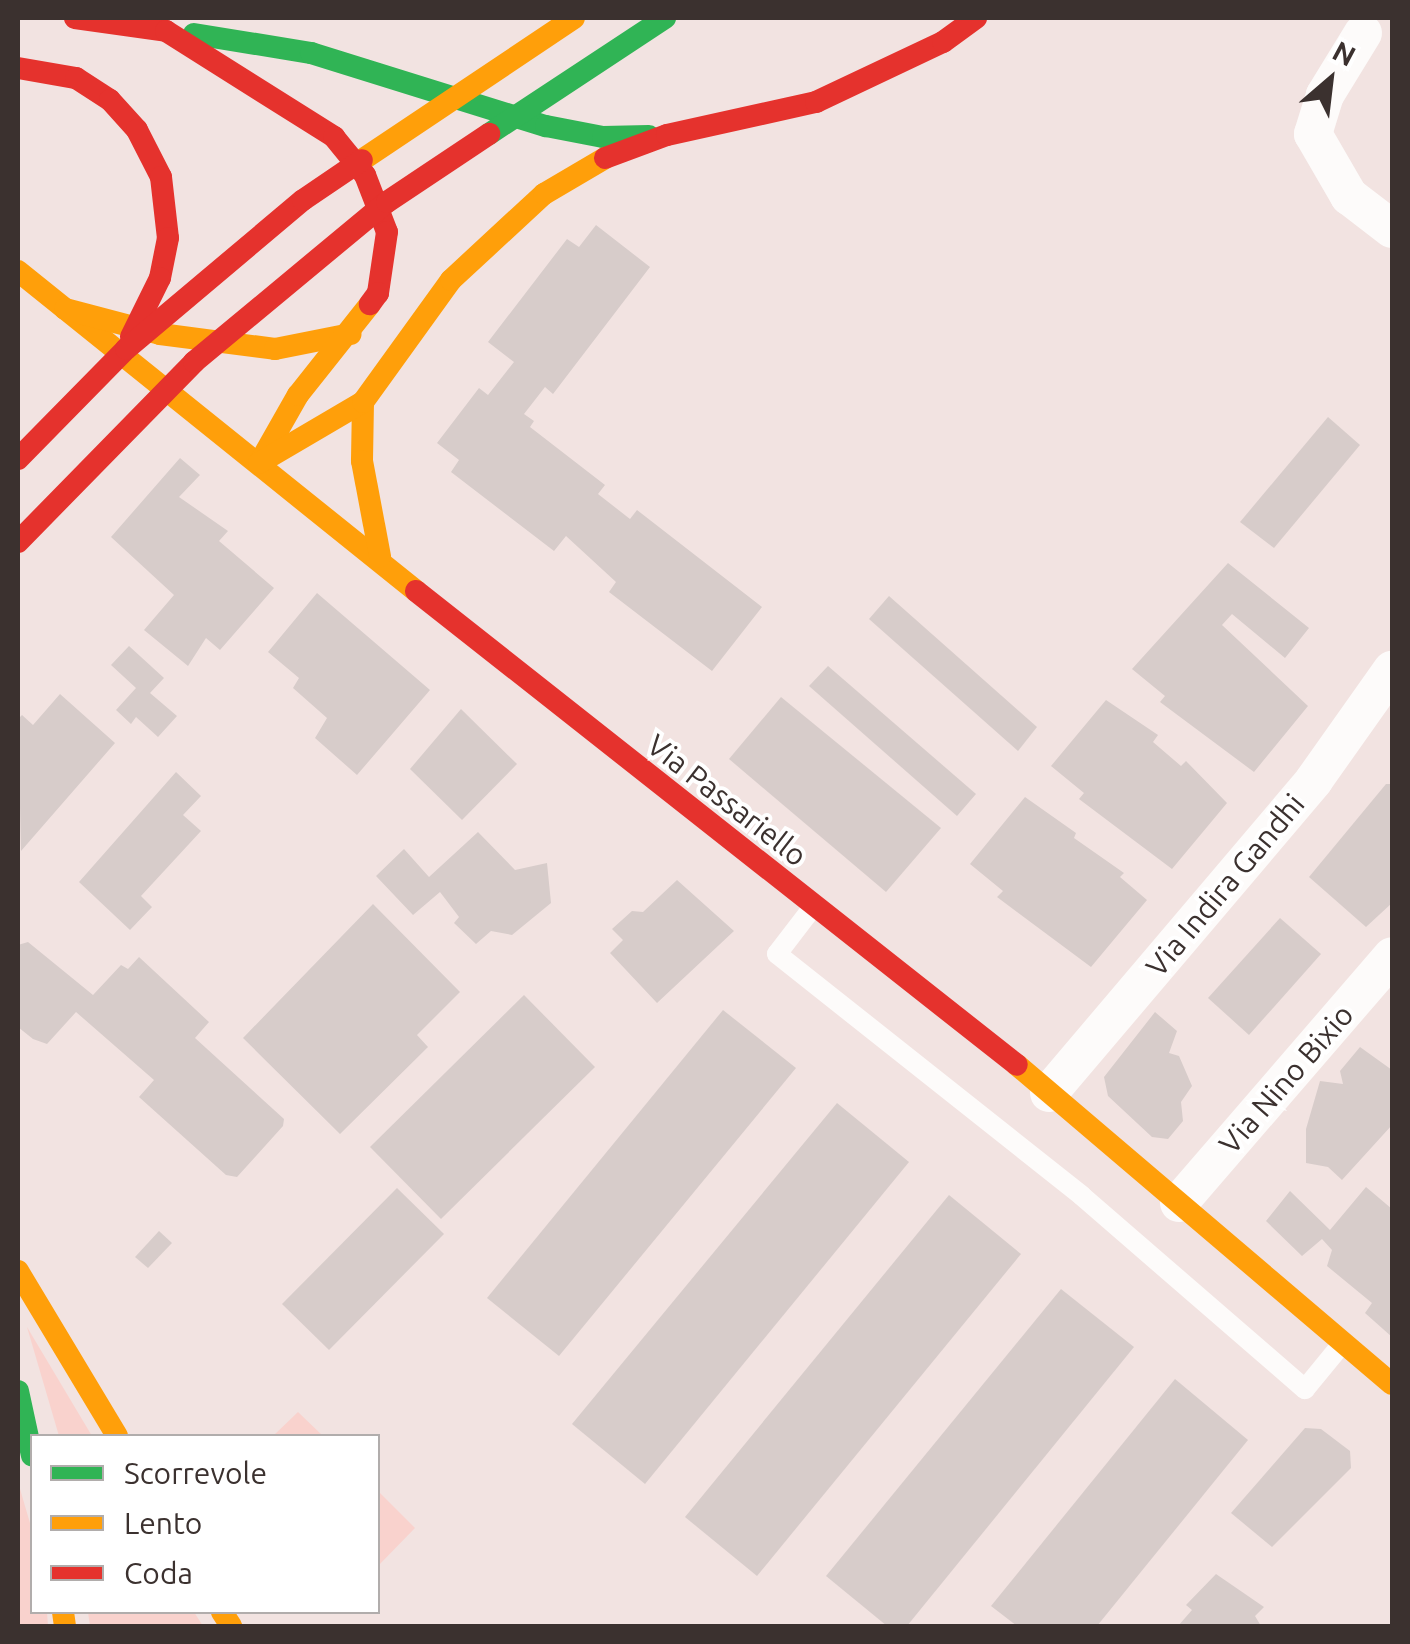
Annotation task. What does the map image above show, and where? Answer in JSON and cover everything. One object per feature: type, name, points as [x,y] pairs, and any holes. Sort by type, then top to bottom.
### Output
[{"type":"main road","points":[[75,18],[310,53],[565,130],[602,137],[667,135]]},
{"type":"main road","points":[[18,459],[126,349],[303,200],[574,18]]},
{"type":"main road","points":[[18,542],[194,362],[388,202],[665,18]]},
{"type":"main road","points":[[259,464],[363,402],[420,316],[479,247],[544,194],[598,161],[667,135],[816,102],[943,42],[976,18]]},
{"type":"main road","points":[[166,31],[295,107],[366,175],[386,232],[378,292],[351,334],[298,395],[259,464]]},
{"type":"main road","points":[[18,68],[76,78],[110,100],[137,130],[161,178],[168,226],[160,278],[126,349]]},
{"type":"main road","name":"Via Passariello","points":[[18,271],[380,556],[1048,1094],[1392,1384]]},
{"type":"main road","points":[[65,309],[160,334],[275,348],[351,334]]},
{"type":"main road","points":[[363,402],[362,461],[380,556]]},
{"type":"main road","points":[[18,1271],[115,1434]]},
{"type":"main road","points":[[18,1391],[30,1449]]},
{"type":"street","points":[[1363,33],[1326,94],[1313,134],[1349,196],[1392,229]]},
{"type":"street","name":"Via Indira Gandhi","points":[[1048,1094],[1314,780],[1392,670]]},
{"type":"street","name":"Via Nino Bixio","points":[[1179,1203],[1392,956]]},
{"type":"lane","points":[[814,906],[777,954],[1082,1196],[1306,1389],[1342,1344]]},
{"type":"shaded area","points":[[27,1327],[91,1434],[58,1434]]},
{"type":"shaded area","points":[[298,1412],[321,1434],[275,1434]]},
{"type":"shaded area","points":[[18,1482],[30,1523],[30,1614],[47,1614],[48,1626],[18,1626]]},
{"type":"shaded area","points":[[380,1493],[415,1528],[380,1564]]},
{"type":"shaded area","points":[[88,1614],[195,1614],[203,1626],[90,1626]]},
{"type":"building","points":[[596,225],[650,267],[553,394],[545,387],[524,414],[534,421],[530,427],[605,485],[598,494],[630,519],[637,510],[762,607],[712,671],[609,592],[616,582],[566,536],[554,551],[451,472],[459,460],[437,443],[479,388],[488,395],[514,362],[488,342],[567,239],[579,247]]},
{"type":"building","points":[[1328,417],[1360,445],[1274,548],[1240,522]]},
{"type":"building","points":[[180,458],[200,475],[179,497],[228,531],[219,541],[274,588],[220,650],[206,638],[188,666],[144,630],[174,595],[111,537]]},
{"type":"building","points":[[1228,563],[1309,628],[1285,658],[1232,614],[1222,625],[1308,706],[1254,772],[1160,702],[1165,696],[1132,669]]},
{"type":"building","points":[[317,593],[430,690],[357,775],[315,738],[327,718],[293,688],[299,678],[268,652]]},
{"type":"building","points":[[889,596],[1037,727],[1018,751],[869,619]]},
{"type":"building","points":[[129,646],[164,678],[150,693],[177,716],[158,737],[136,717],[131,724],[116,710],[136,688],[111,665]]},
{"type":"building","points":[[828,666],[976,794],[957,816],[809,686]]},
{"type":"building","points":[[60,694],[115,743],[21,851],[18,719],[22,715],[33,725]]},
{"type":"building","points":[[781,697],[941,828],[886,892],[729,759]]},
{"type":"building","points":[[1106,700],[1158,735],[1153,742],[1181,766],[1186,761],[1227,803],[1172,869],[1079,799],[1084,793],[1051,766]]},
{"type":"building","points":[[461,709],[517,764],[462,820],[410,769]]},
{"type":"building","points":[[176,772],[201,796],[183,815],[201,831],[141,896],[152,907],[130,930],[79,882]]},
{"type":"building","points":[[1386,784],[1392,784],[1392,903],[1366,927],[1309,877]]},
{"type":"building","points":[[1025,797],[1124,873],[1120,877],[1147,900],[1091,967],[997,897],[1003,891],[970,864]]},
{"type":"building","points":[[478,832],[515,870],[547,863],[551,903],[512,935],[491,931],[476,944],[454,923],[459,917],[440,892],[413,915],[376,876],[404,849],[429,877]]},
{"type":"building","points":[[677,880],[734,931],[657,1003],[610,953],[623,940],[612,929],[632,911],[643,912]]},
{"type":"building","points":[[373,904],[460,992],[417,1035],[428,1047],[340,1134],[243,1038]]},
{"type":"building","points":[[1280,918],[1321,954],[1249,1035],[1208,998]]},
{"type":"building","points":[[28,942],[93,995],[121,965],[128,969],[139,957],[209,1022],[195,1038],[284,1119],[283,1126],[237,1177],[226,1175],[139,1097],[154,1080],[76,1012],[47,1044],[18,1027],[18,945]]},
{"type":"building","points":[[524,995],[595,1067],[441,1219],[370,1147]]},
{"type":"building","points":[[723,1010],[796,1068],[559,1356],[487,1298]]},
{"type":"building","points":[[1155,1012],[1177,1031],[1169,1053],[1179,1056],[1192,1086],[1181,1102],[1183,1121],[1168,1139],[1152,1137],[1108,1096],[1104,1077]]},
{"type":"building","points":[[1360,1047],[1392,1070],[1392,1125],[1342,1180],[1328,1167],[1306,1163],[1306,1129],[1320,1081],[1343,1084],[1340,1071]]},
{"type":"building","points":[[837,1103],[909,1162],[645,1484],[572,1424]]},
{"type":"building","points":[[1366,1187],[1392,1209],[1392,1337],[1365,1313],[1372,1303],[1327,1266],[1332,1250],[1322,1239],[1302,1256],[1266,1221],[1290,1191],[1330,1230]]},
{"type":"building","points":[[397,1188],[444,1234],[329,1350],[282,1304]]},
{"type":"building","points":[[949,1195],[1021,1254],[757,1576],[685,1517]]},
{"type":"building","points":[[159,1231],[172,1243],[148,1268],[135,1257]]},
{"type":"building","points":[[1061,1289],[1134,1347],[907,1626],[887,1626],[826,1576]]},
{"type":"building","points":[[1175,1379],[1248,1440],[1097,1626],[1017,1626],[991,1606]]},
{"type":"building","points":[[1305,1428],[1321,1429],[1350,1451],[1351,1468],[1272,1547],[1231,1513]]},
{"type":"building","points":[[1216,1574],[1264,1607],[1255,1616],[1261,1626],[1178,1626],[1192,1610],[1186,1605]]},
{"type":"traffic: fast","points":[[489,134],[665,18]]},
{"type":"traffic: fast","points":[[194,34],[311,53],[546,126],[603,137],[649,136]]},
{"type":"traffic: fast","points":[[18,1391],[30,1447]]},
{"type":"traffic: slow","points":[[362,160],[574,18]]},
{"type":"traffic: slow","points":[[259,463],[363,402],[451,280],[544,194],[605,158]]},
{"type":"traffic: slow","points":[[18,271],[416,591]]},
{"type":"traffic: slow","points":[[261,460],[298,395],[370,304]]},
{"type":"traffic: slow","points":[[65,309],[160,334],[275,349],[351,334]]},
{"type":"traffic: slow","points":[[363,402],[362,461],[380,556]]},
{"type":"traffic: slow","points":[[1017,1065],[1392,1384]]},
{"type":"traffic: slow","points":[[18,1271],[116,1434]]},
{"type":"traffic: slow","points":[[63,1614],[65,1626]]},
{"type":"traffic: slow","points":[[223,1614],[231,1626]]},
{"type":"traffic: jam","points":[[75,18],[166,31],[334,137],[365,175],[387,232],[378,293],[370,304]]},
{"type":"traffic: jam","points":[[605,158],[667,135],[816,102],[943,42],[976,18]]},
{"type":"traffic: jam","points":[[18,68],[76,78],[110,100],[137,130],[161,177],[168,238],[160,278],[131,337]]},
{"type":"traffic: jam","points":[[18,542],[194,362],[387,202],[489,134]]},
{"type":"traffic: jam","points":[[18,459],[126,349],[303,200],[362,160]]},
{"type":"traffic: jam","points":[[416,591],[1017,1065]]}]
